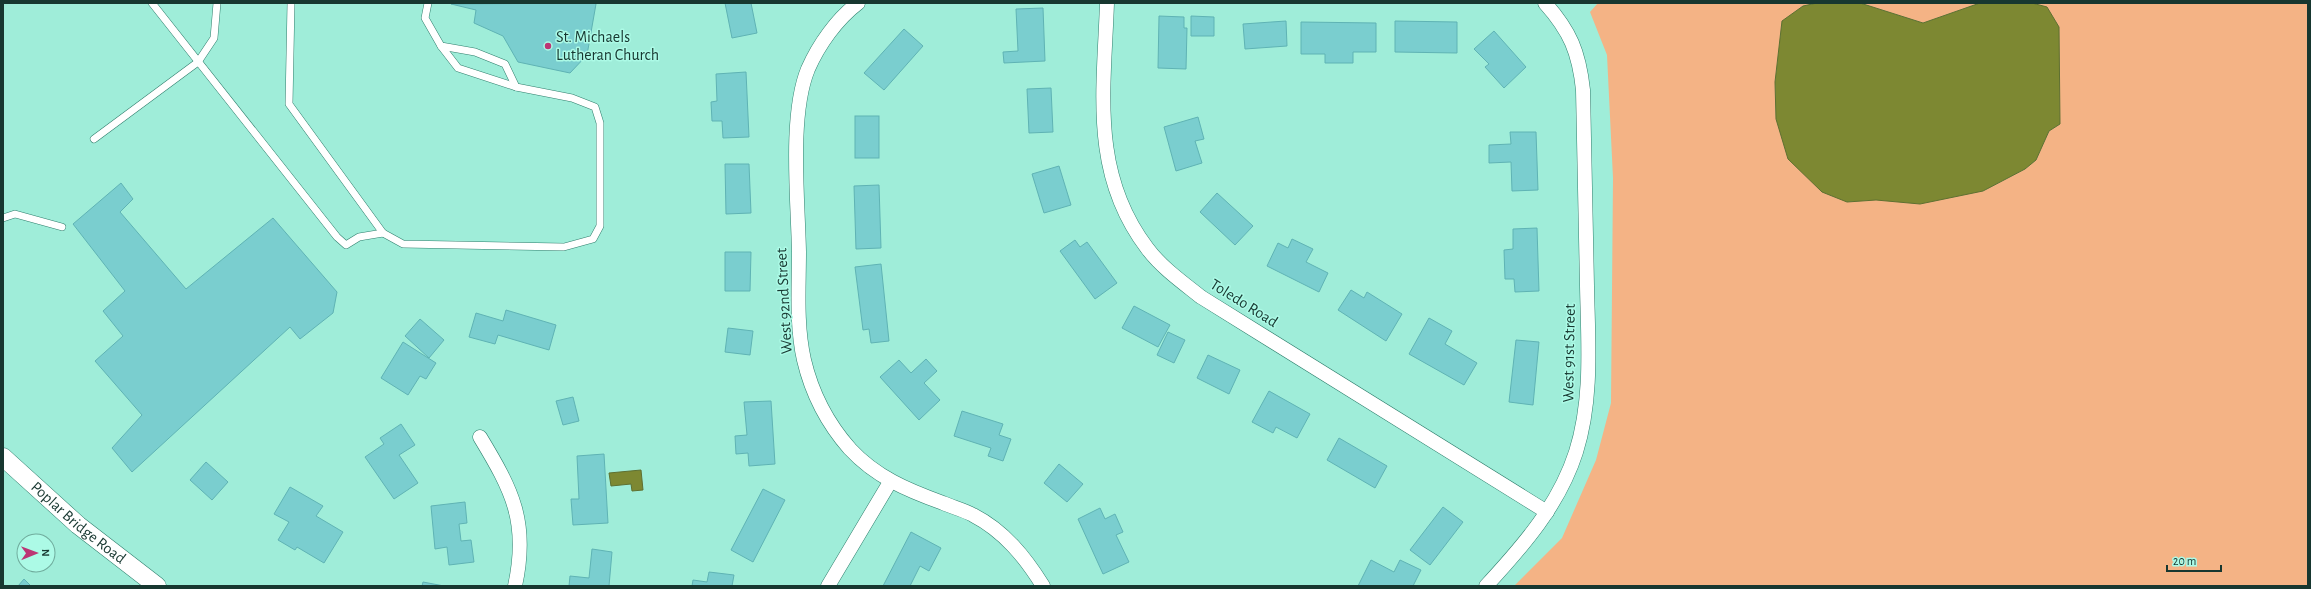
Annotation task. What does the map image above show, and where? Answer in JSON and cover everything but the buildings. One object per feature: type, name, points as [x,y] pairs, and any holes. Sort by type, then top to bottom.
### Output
[{"type":"street","name":"Toledo Road","points":[[1108,3],[1102,116],[1105,152],[1114,186],[1128,220],[1147,249],[1173,274],[1201,297],[1547,512]]},
{"type":"street","name":"West 91st Street","points":[[1486,586],[1531,536],[1557,496],[1576,452],[1586,406],[1588,359],[1583,90],[1580,64],[1572,39],[1559,18],[1545,3]]},
{"type":"street","name":"West 92nd Street","points":[[853,5],[844,14],[824,41],[808,69],[799,102],[797,134],[800,325],[804,359],[814,393],[829,424],[851,450],[877,474],[890,482],[973,515],[1003,535],[1028,561],[1043,586]]},
{"type":"street","points":[[480,437],[502,474],[514,502],[520,532],[520,563],[515,586]]},
{"type":"street","name":"Poplar Bridge Road","points":[[3,457],[78,525],[156,586]]},
{"type":"street","points":[[828,586],[890,482]]},
{"type":"lane","points":[[152,3],[337,237],[346,245],[359,237],[383,233]]},
{"type":"lane","points":[[94,139],[198,62],[214,38],[217,3]]},
{"type":"lane","points":[[291,3],[289,104],[383,233],[403,244],[564,247],[593,239],[600,226],[600,123],[595,107],[572,98],[516,87],[458,68],[440,46],[425,18],[428,3]]},
{"type":"lane","points":[[440,46],[475,52],[505,64],[516,87]]},
{"type":"lane","points":[[3,218],[15,214],[62,226]]},
{"type":"shaded area","points":[[1598,3],[1817,3],[1803,6],[1782,22],[1775,82],[1776,119],[1847,202],[1983,191],[2025,169],[2036,160],[2049,131],[2060,124],[2036,4],[2032,3],[2308,3],[2308,586],[1514,586],[1562,538],[1596,460],[1611,403],[1613,178],[1607,55],[1590,12]]},
{"type":"shaded area","points":[[1817,3],[1860,3],[1923,23],[1980,3],[2032,3],[2047,7],[2059,27],[2060,124],[2049,131],[2036,160],[2025,169],[1983,191],[1920,204],[1876,200],[1847,202],[1822,192],[1788,159],[1776,119],[1775,82],[1782,21],[1803,6]]},
{"type":"shaded area","points":[[1860,3],[1980,3],[1923,23]]},
{"type":"shaded area","points":[[641,470],[643,490],[632,491],[631,484],[611,486],[609,473]]},
{"type":"place","name":"St. Michaels Lutheran Church","points":[[548,46]]}]
